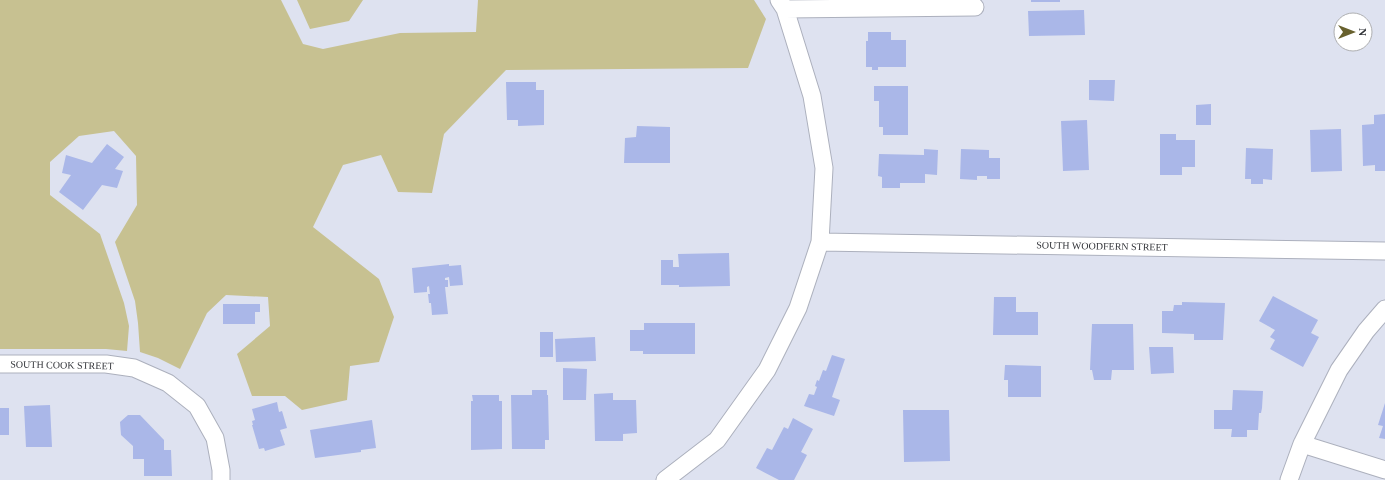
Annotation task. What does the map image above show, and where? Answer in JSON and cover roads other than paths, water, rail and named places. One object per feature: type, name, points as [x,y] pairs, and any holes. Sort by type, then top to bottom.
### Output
[{"type":"street","points":[[664,480],[717,440],[767,370],[798,308],[820,242],[824,168],[812,96],[782,4],[975,7]]},
{"type":"street","name":"SOUTH WOODFERN STREET","points":[[820,242],[1385,251]]},
{"type":"street","points":[[1289,480],[1302,444],[1339,370],[1366,331],[1385,309]]},
{"type":"street","name":"SOUTH COOK STREET","points":[[0,364],[106,364],[134,368],[168,383],[197,406],[215,438],[221,470],[221,480]]},
{"type":"street","points":[[1302,444],[1385,470]]}]
